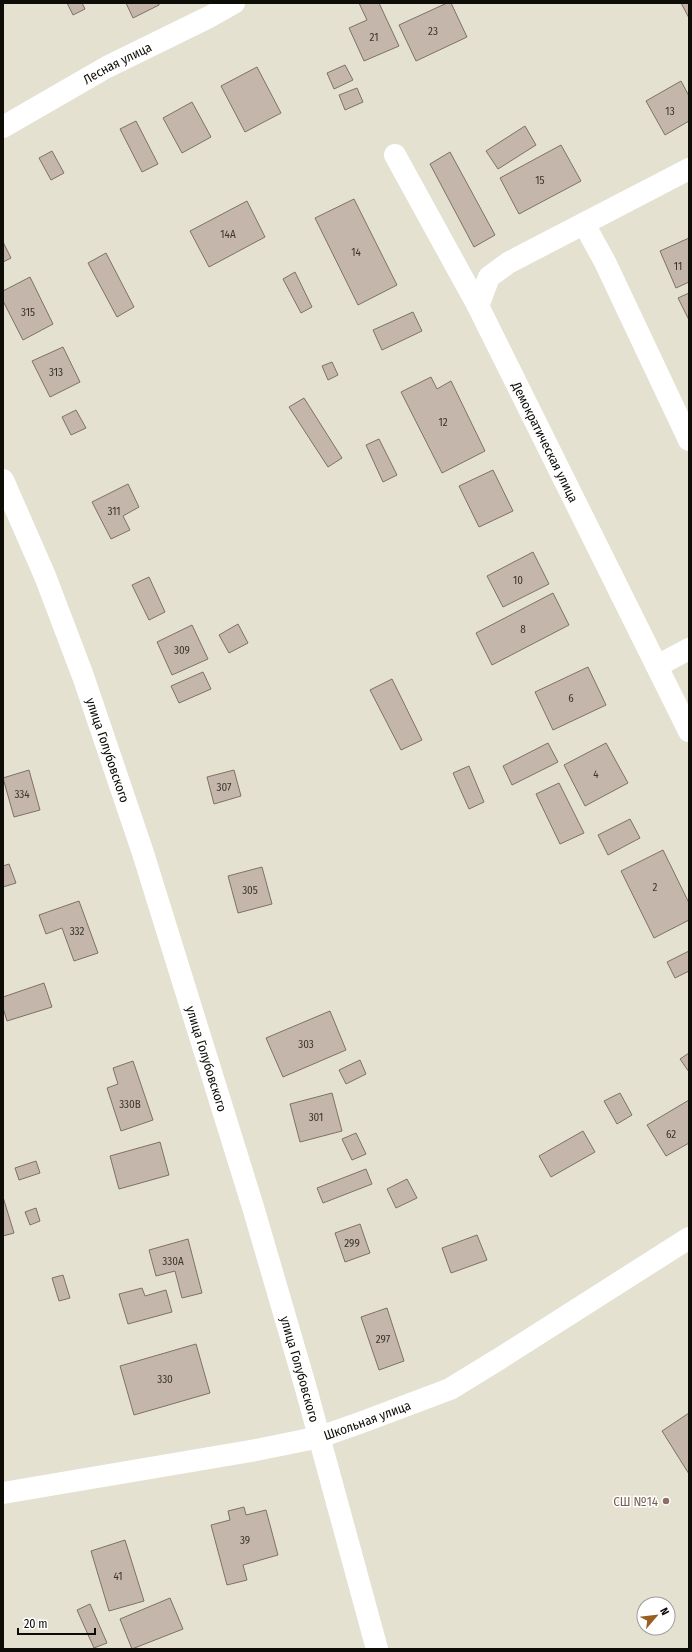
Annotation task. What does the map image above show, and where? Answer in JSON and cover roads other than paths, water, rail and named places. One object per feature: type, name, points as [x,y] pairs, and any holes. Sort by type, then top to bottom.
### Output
[{"type":"street","name":"Лесная улица","points":[[3,127],[107,67],[234,3]]},
{"type":"street","name":"Демократическая улица","points":[[395,155],[478,306],[689,731]]},
{"type":"street","points":[[478,306],[489,277],[508,263],[689,169]]},
{"type":"street","points":[[584,224],[605,262],[689,440]]},
{"type":"street","name":"улица Голубовского","points":[[3,480],[45,576],[83,676],[143,853],[253,1207],[320,1437],[377,1649]]},
{"type":"street","points":[[657,666],[689,649]]},
{"type":"street","name":"Школьная улица","points":[[3,1493],[256,1450],[320,1437],[365,1421],[450,1389],[499,1360],[689,1238]]},
{"type":"place","name":"СШ №14","points":[[666,1501]]}]
